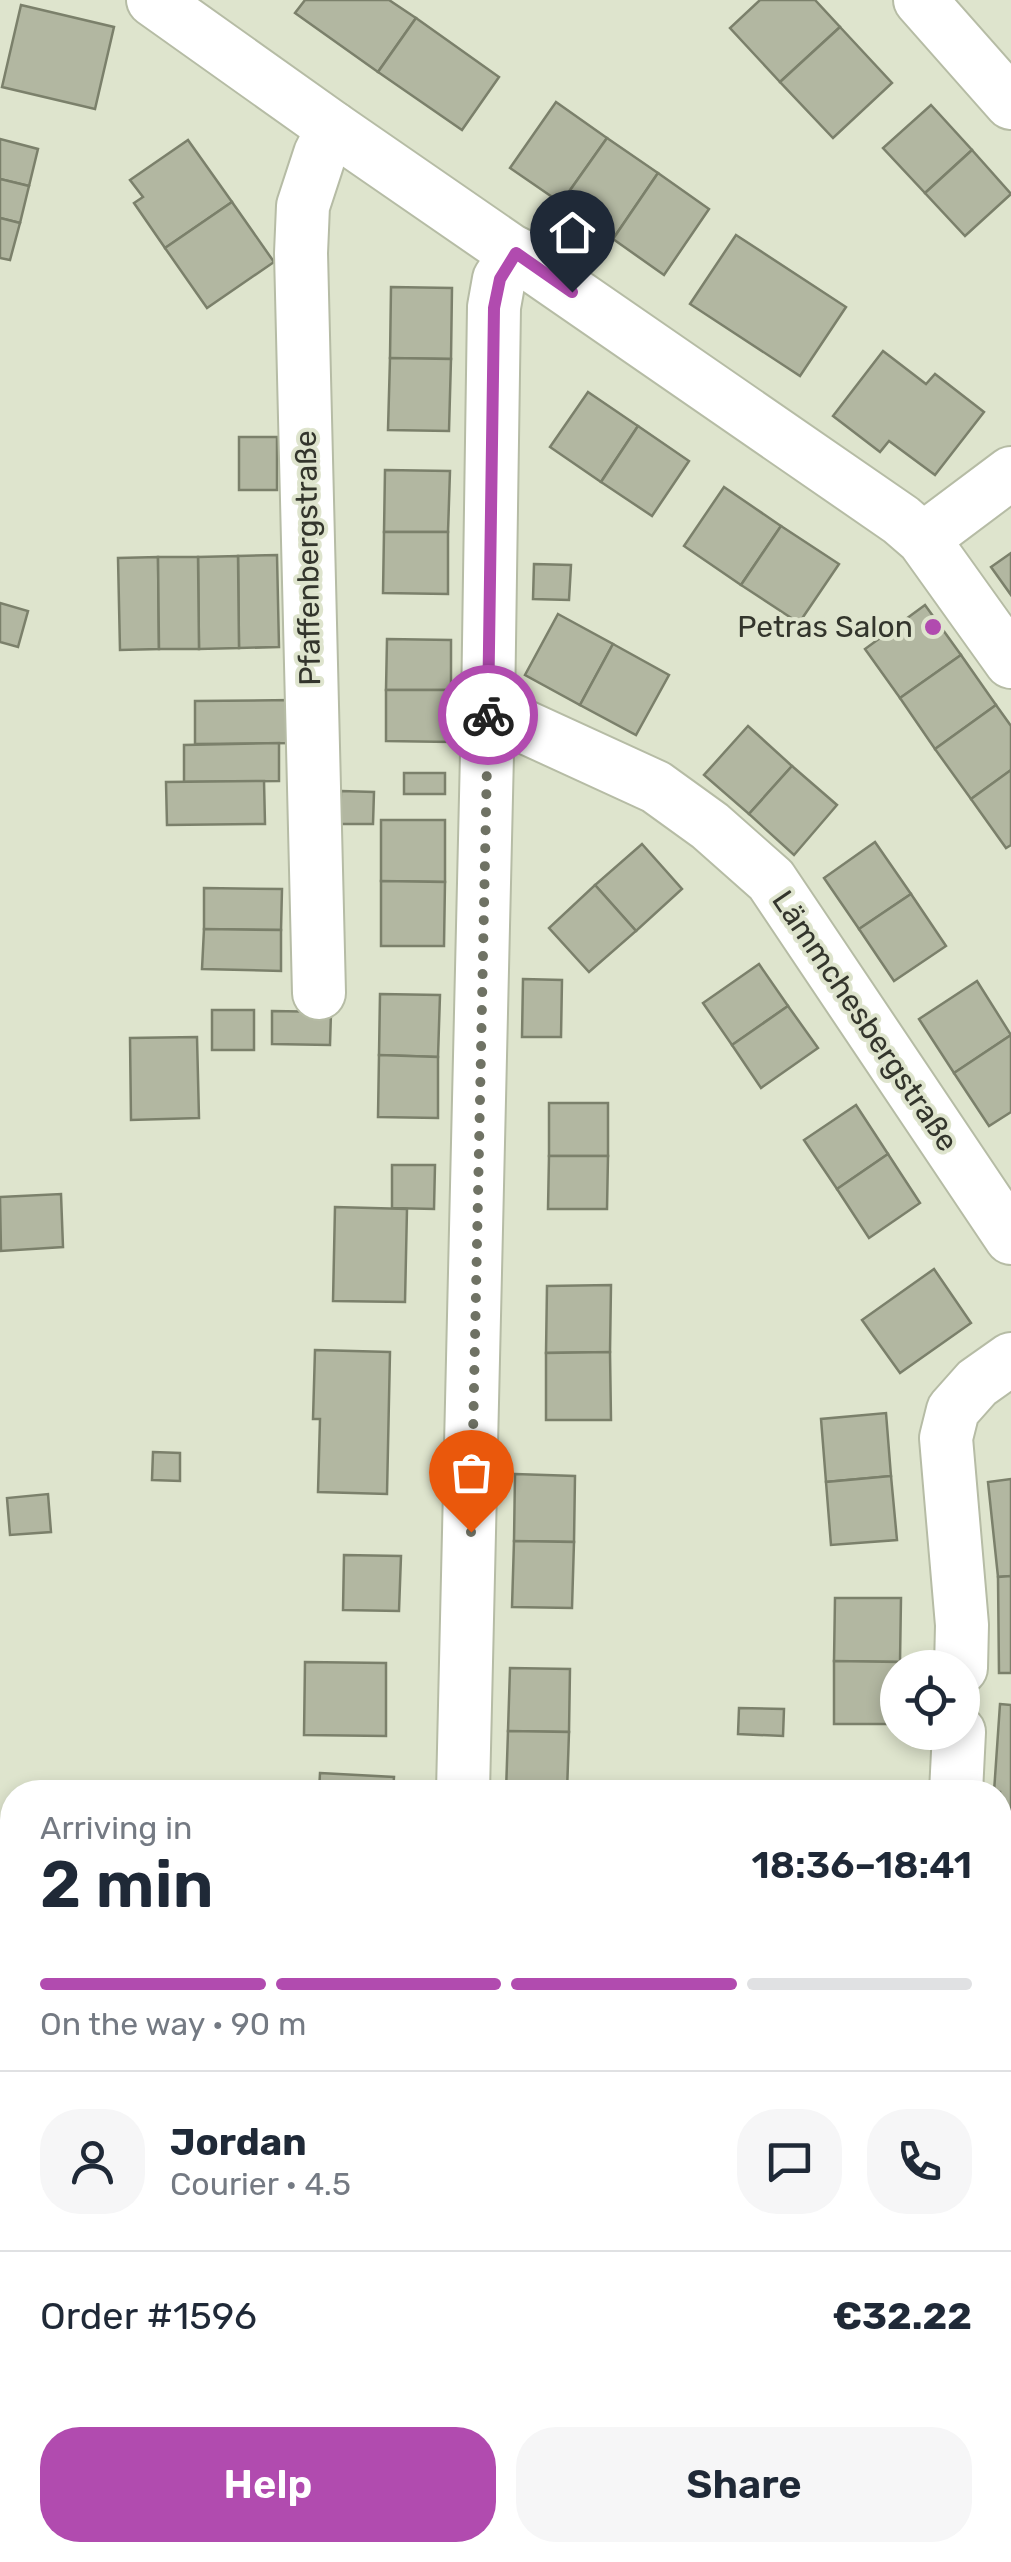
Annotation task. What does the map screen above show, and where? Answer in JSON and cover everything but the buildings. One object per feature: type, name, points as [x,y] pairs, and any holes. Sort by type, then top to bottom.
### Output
[{"type":"street","points":[[153,0],[901,520],[924,538],[1011,662]]},
{"type":"street","points":[[920,0],[1011,103]]},
{"type":"street","name":"Pfaffenbergstraße","points":[[319,993],[301,253],[303,206],[332,128]]},
{"type":"street","points":[[463,1780],[494,308],[500,279],[516,253]]},
{"type":"street","points":[[924,538],[1011,473]]},
{"type":"street","name":"Lämmchesbergstraße","points":[[488,710],[656,786],[710,826],[771,880],[1011,1238]]},
{"type":"street","points":[[961,1650],[946,1438],[953,1410],[994,1371]]},
{"type":"street","points":[[957,1780],[958,1750]]},
{"type":"way so far","points":[[471,1532],[488,715]]},
{"type":"place","name":"Petras Salon","points":[[933,627]]},
{"type":"route","points":[[488,715],[494,308],[500,279],[516,253],[572,292]]}]
